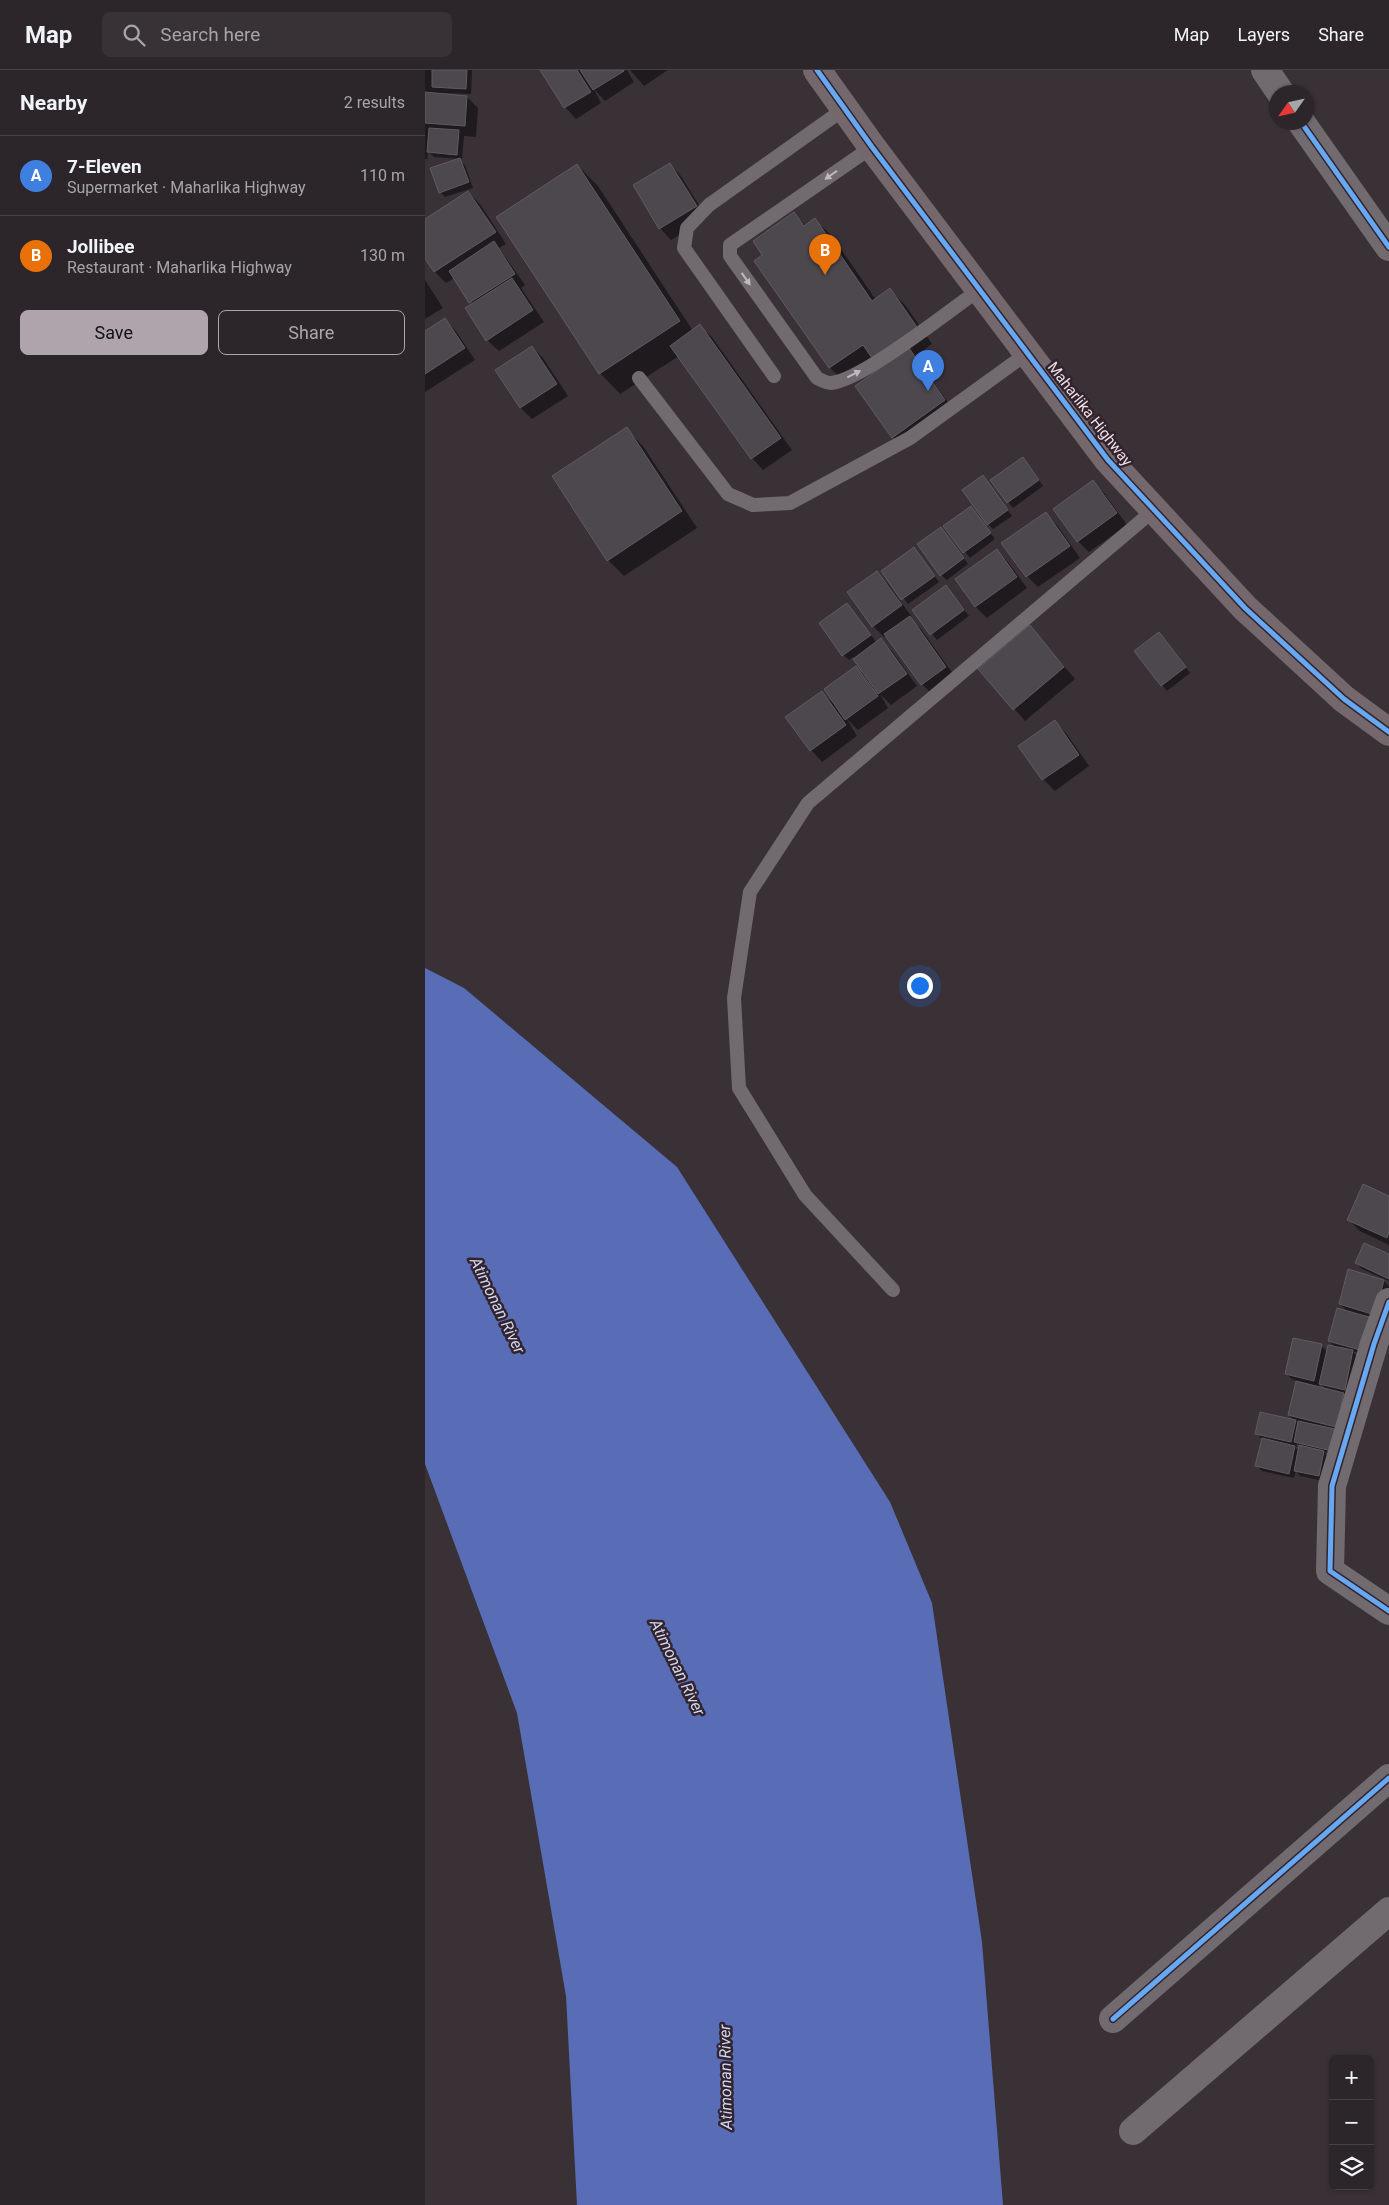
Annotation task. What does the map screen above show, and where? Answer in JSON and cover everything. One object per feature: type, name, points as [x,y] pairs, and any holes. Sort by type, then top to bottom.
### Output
[{"type":"highway","name":"Maharlika Highway","points":[[817,70],[871,147],[1108,460],[1245,608],[1344,698],[1389,732]]},
{"type":"street","points":[[1265,70],[1275,85]]},
{"type":"street","points":[[1307,130],[1389,247]]},
{"type":"street","points":[[1389,1302],[1374,1344],[1332,1486],[1330,1571],[1389,1611]]},
{"type":"street","points":[[1113,2019],[1389,1778]]},
{"type":"street","points":[[1133,2131],[1389,1911]]},
{"type":"lane","points":[[774,376],[684,248],[687,228],[709,205],[844,109]]},
{"type":"lane","points":[[871,147],[730,245],[729,256],[817,378],[829,383],[841,381],[876,363],[979,290]]},
{"type":"lane","points":[[639,378],[728,494],[753,505],[789,503],[910,438],[1026,354]]},
{"type":"lane","points":[[893,1290],[805,1196],[739,1088],[734,998],[750,892],[808,803],[1154,510]]},
{"type":"water","name":"Atimonan River","points":[[425,968],[464,988],[677,1167],[890,1502],[932,1603],[982,1942],[1003,2205],[577,2205],[566,1996],[517,1713],[425,1464]]},
{"type":"building","points":[[432,70],[467,70],[466,89],[432,87]]},
{"type":"building","points":[[540,70],[577,70],[591,92],[564,108]]},
{"type":"building","points":[[580,70],[624,70],[624,71],[593,90]]},
{"type":"building","points":[[425,92],[467,96],[465,126],[425,123]]},
{"type":"building","points":[[429,128],[459,130],[457,155],[427,152]]},
{"type":"building","points":[[460,158],[469,182],[439,193],[430,168]]},
{"type":"building","points":[[670,163],[697,206],[659,229],[633,185]]},
{"type":"building","points":[[577,164],[680,321],[599,374],[496,217]]},
{"type":"building","points":[[468,191],[496,232],[434,272],[425,259],[425,219]]},
{"type":"building","points":[[794,212],[804,226],[815,218],[872,301],[890,288],[917,327],[872,358],[863,345],[829,368],[754,261],[762,255],[753,241]]},
{"type":"building","points":[[494,241],[515,274],[469,303],[449,271]]},
{"type":"building","points":[[512,278],[533,310],[486,341],[465,308]]},
{"type":"building","points":[[445,318],[465,348],[425,374],[425,331]]},
{"type":"building","points":[[700,324],[781,438],[751,459],[670,346]]},
{"type":"building","points":[[532,346],[557,384],[520,408],[495,370]]},
{"type":"building","points":[[909,348],[945,400],[892,438],[855,386]]},
{"type":"building","points":[[627,427],[682,511],[607,561],[552,476]]},
{"type":"building","points":[[1023,457],[1039,480],[1007,503],[990,480]]},
{"type":"building","points":[[983,475],[1008,510],[987,525],[962,490]]},
{"type":"building","points":[[1093,480],[1117,513],[1077,542],[1053,509]]},
{"type":"building","points":[[971,506],[991,533],[963,553],[943,526]]},
{"type":"building","points":[[1046,512],[1070,546],[1026,577],[1001,543]]},
{"type":"building","points":[[941,527],[964,558],[940,576],[917,544]]},
{"type":"building","points":[[914,547],[935,576],[901,600],[881,571]]},
{"type":"building","points":[[997,549],[1017,577],[975,607],[955,579]]},
{"type":"building","points":[[877,571],[902,605],[872,627],[847,592]]},
{"type":"building","points":[[946,585],[964,610],[930,635],[912,610]]},
{"type":"building","points":[[847,603],[871,635],[842,656],[819,623]]},
{"type":"building","points":[[910,616],[946,667],[921,685],[884,634]]},
{"type":"building","points":[[1030,625],[1064,667],[1013,710],[978,669]]},
{"type":"building","points":[[1159,632],[1186,667],[1161,686],[1134,651]]},
{"type":"building","points":[[881,638],[907,674],[878,694],[853,659]]},
{"type":"building","points":[[856,666],[878,696],[845,720],[824,689]]},
{"type":"building","points":[[822,691],[846,725],[810,751],[785,717]]},
{"type":"building","points":[[1055,720],[1079,755],[1042,780],[1018,746]]},
{"type":"building","points":[[1363,1184],[1389,1196],[1389,1233],[1387,1238],[1347,1220]]},
{"type":"building","points":[[1364,1243],[1389,1254],[1389,1279],[1355,1263]]},
{"type":"building","points":[[1348,1269],[1384,1280],[1375,1315],[1339,1304]]},
{"type":"building","points":[[1337,1308],[1369,1317],[1360,1350],[1328,1341]]},
{"type":"building","points":[[1293,1338],[1322,1344],[1314,1381],[1285,1374]]},
{"type":"building","points":[[1328,1345],[1353,1350],[1345,1390],[1319,1384]]},
{"type":"building","points":[[1296,1381],[1344,1393],[1336,1427],[1288,1415]]},
{"type":"building","points":[[1260,1412],[1296,1420],[1291,1442],[1255,1434]]},
{"type":"building","points":[[1298,1421],[1340,1430],[1336,1452],[1294,1442]]},
{"type":"building","points":[[1262,1438],[1295,1446],[1289,1474],[1255,1466]]},
{"type":"building","points":[[1299,1445],[1324,1451],[1319,1476],[1294,1471]]},
{"type":"cycle path","points":[[817,70],[872,147],[1108,460],[1245,608],[1344,699],[1389,732]]},
{"type":"cycle path","points":[[1307,130],[1389,247]]},
{"type":"cycle path","points":[[1389,1302],[1374,1344],[1332,1486],[1330,1571],[1389,1611]]},
{"type":"cycle path","points":[[1113,2019],[1389,1778]]},
{"type":"place","name":"Jollibee","points":[[825,275]]},
{"type":"place","name":"7-Eleven","points":[[928,391]]}]
